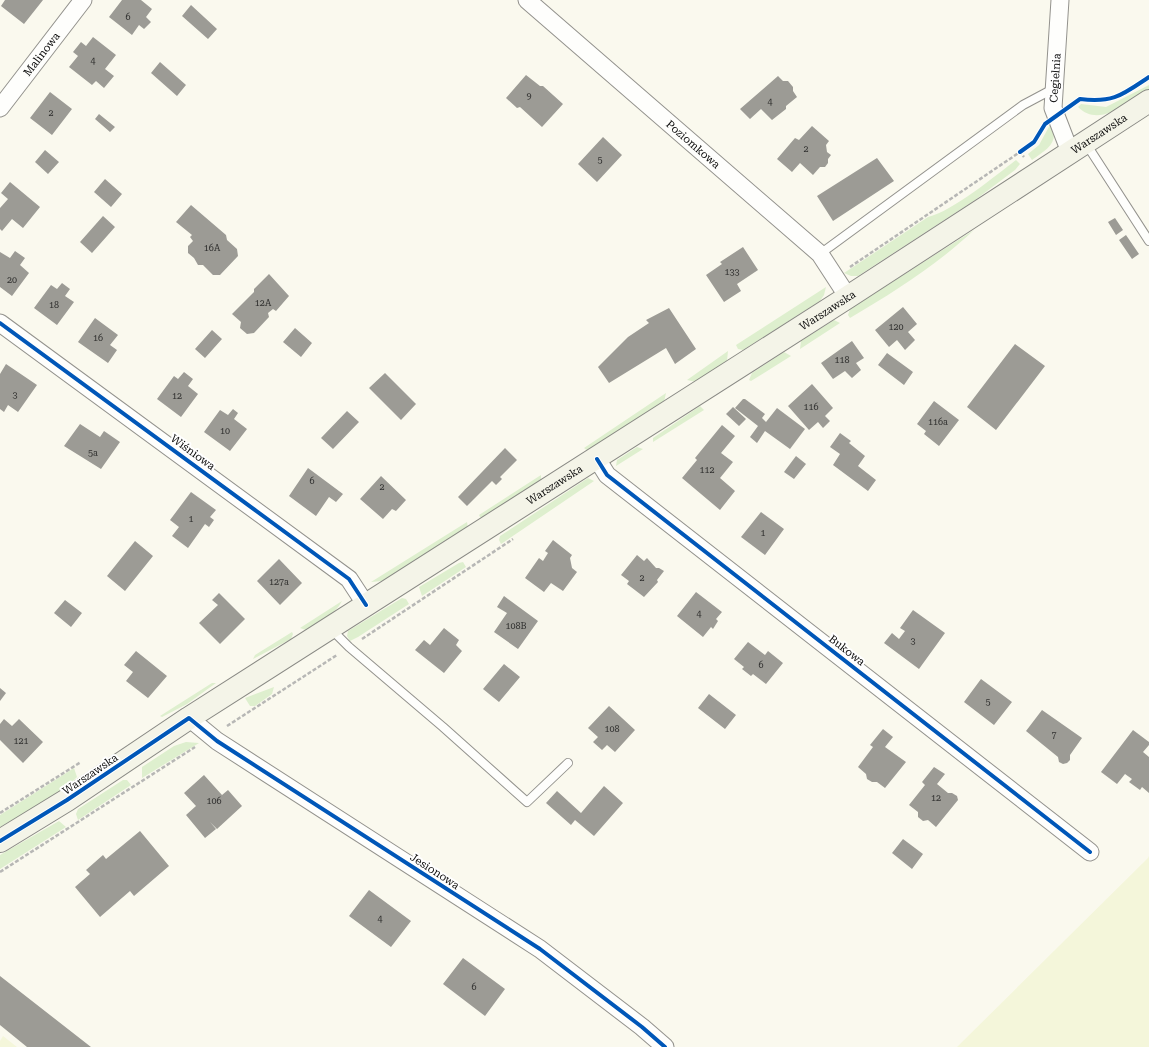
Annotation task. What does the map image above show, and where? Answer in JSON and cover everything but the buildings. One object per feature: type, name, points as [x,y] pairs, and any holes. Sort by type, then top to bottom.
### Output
[{"type":"main road","name":"Warszawska","points":[[0,841],[67,800],[189,718],[597,459],[1149,101]]},
{"type":"street","name":"Malinowa","points":[[0,108],[83,0]]},
{"type":"street","name":"Poziomkowa","points":[[528,0],[820,254],[848,297]]},
{"type":"street","name":"Cegielnia","points":[[1060,0],[1053,89],[1053,108],[1078,147]]},
{"type":"street","name":"Wiśniowa","points":[[0,323],[349,578],[366,605]]},
{"type":"street","name":"Bukowa","points":[[597,459],[607,475],[1090,852]]},
{"type":"street","name":"Jesionowa","points":[[189,718],[217,741],[540,949],[642,1027],[665,1047]]},
{"type":"lane","points":[[820,254],[1022,105],[1053,89]]},
{"type":"lane","points":[[1078,147],[1149,241]]},
{"type":"lane","points":[[330,628],[349,647],[443,727],[527,802],[568,763]]},
{"type":"green space","points":[[1149,85],[1149,89],[1124,106],[1105,114],[1096,115],[1087,113],[1078,107],[1081,104],[1106,107]]},
{"type":"green space","points":[[1051,123],[1054,136],[1053,141],[1047,149],[1032,160],[1028,154],[1039,145]]},
{"type":"green space","points":[[1016,160],[1020,164],[1015,170],[975,200],[858,276],[851,276],[844,273],[928,217],[961,201]]},
{"type":"green space","points":[[974,230],[945,255],[915,277],[850,318],[848,315],[850,309]]},
{"type":"green space","points":[[826,287],[824,295],[820,301],[743,350],[738,349],[736,345]]},
{"type":"green space","points":[[834,320],[840,323],[800,349],[801,341]]},
{"type":"green space","points":[[728,351],[727,361],[696,382],[687,380]]},
{"type":"green space","points":[[784,352],[791,356],[751,381],[749,380],[752,373]]},
{"type":"green space","points":[[666,393],[664,402],[588,451],[584,448]]},
{"type":"green space","points":[[700,406],[704,410],[653,442],[653,438]]},
{"type":"green space","points":[[637,447],[643,449],[616,466],[617,460]]},
{"type":"green space","points":[[541,475],[541,480],[483,519],[480,517],[479,515]]},
{"type":"green space","points":[[588,478],[594,481],[501,544],[499,540],[500,536]]},
{"type":"green space","points":[[467,522],[468,528],[382,581],[371,582]]},
{"type":"green space","points":[[463,562],[466,567],[422,596],[419,587]]},
{"type":"green space","points":[[402,598],[406,599],[409,604],[350,641],[347,636],[348,631]]},
{"type":"green space","points":[[342,601],[331,614],[321,621],[306,630],[300,628]]},
{"type":"green space","points":[[292,632],[293,634],[291,639],[253,659],[255,655]]},
{"type":"green space","points":[[212,683],[216,683],[187,704],[162,717],[160,716]]},
{"type":"green space","points":[[274,687],[272,694],[255,706],[250,706],[245,698]]},
{"type":"green space","points":[[186,742],[199,743],[142,778],[142,767],[174,746]]},
{"type":"green space","points":[[74,768],[77,777],[63,791],[0,827],[0,815]]},
{"type":"green space","points":[[123,780],[127,780],[131,785],[78,820],[76,814],[78,809]]},
{"type":"green space","points":[[59,821],[66,827],[0,869],[0,855]]},
{"type":"green space","points":[[1149,856],[1149,1047],[957,1047],[1148,858]]},
{"type":"green space","points":[[3,1036],[17,1047],[0,1047],[0,1041]]},
{"type":"cycle path","points":[[1020,152],[1034,142],[1045,124],[1080,99],[1110,99],[1132,89],[1149,77]]},
{"type":"cycle path","points":[[0,323],[349,579],[366,605]]},
{"type":"cycle path","points":[[597,459],[607,475],[1090,852]]},
{"type":"cycle path","points":[[0,841],[67,800],[189,718],[217,741],[540,949],[642,1027],[665,1047]]}]
